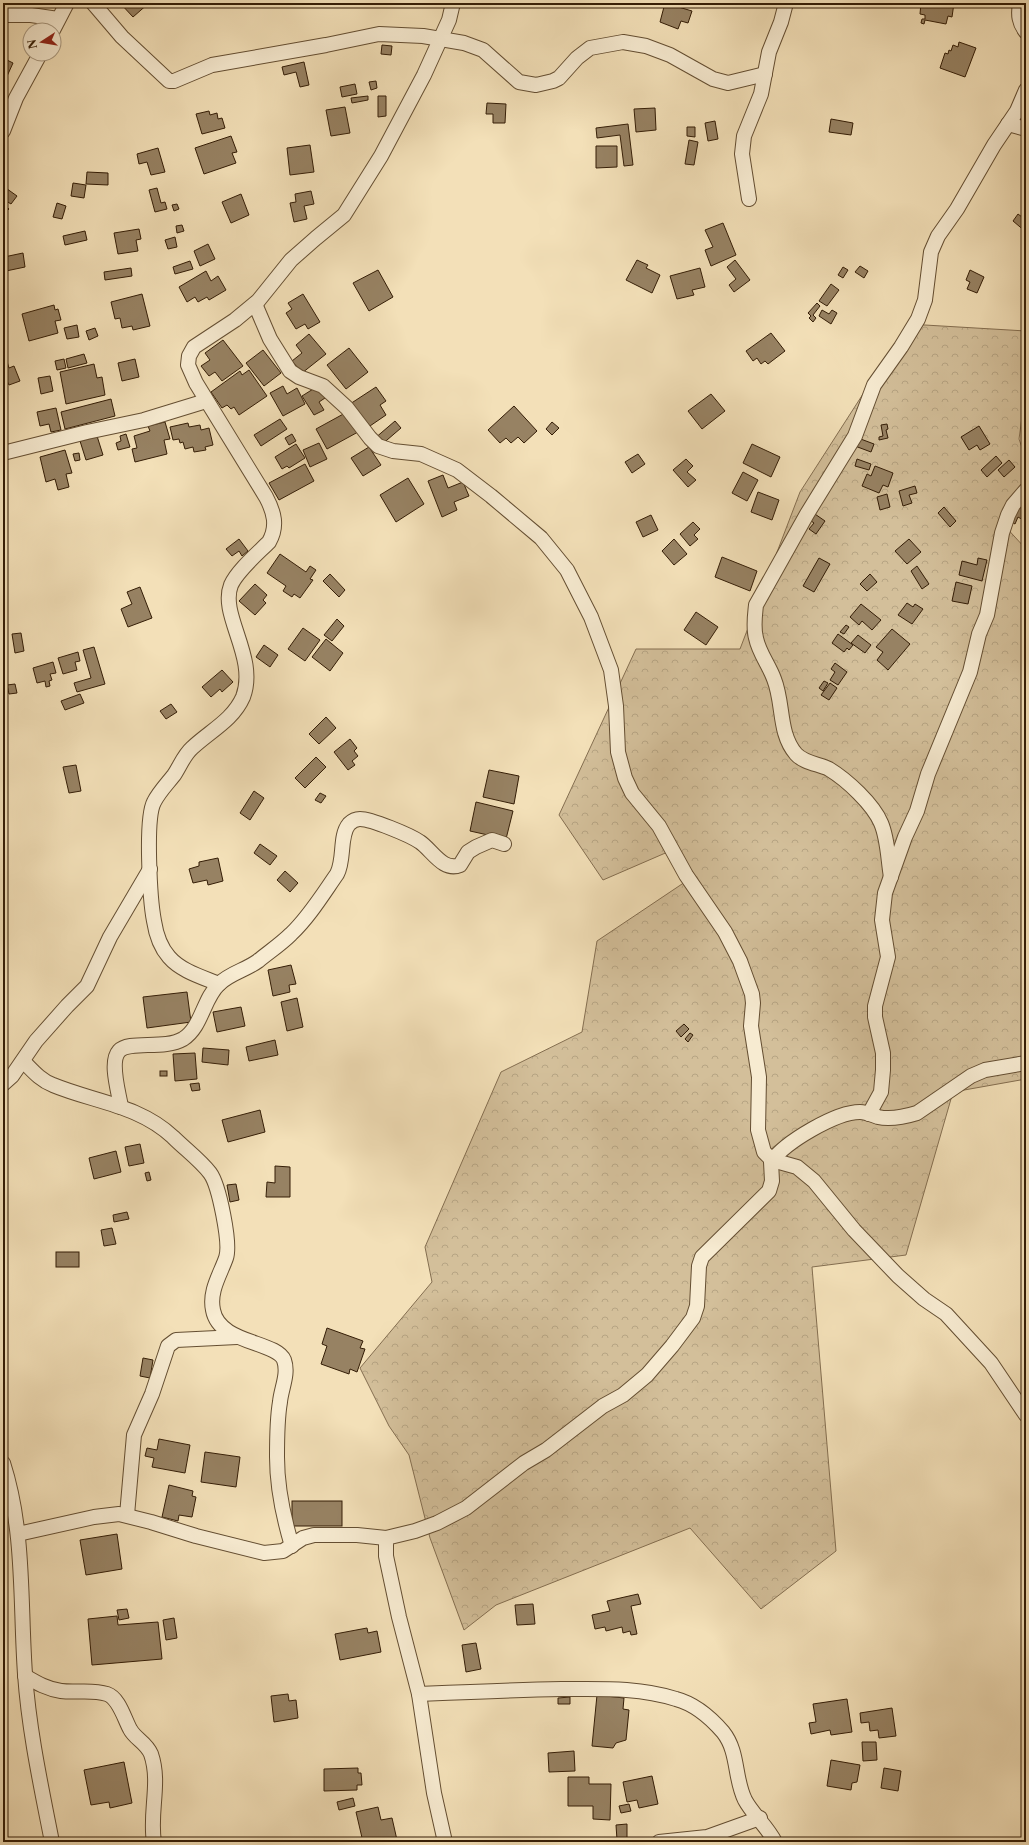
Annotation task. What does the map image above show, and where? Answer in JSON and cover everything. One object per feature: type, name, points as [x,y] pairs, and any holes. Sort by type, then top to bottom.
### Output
[{"type":"street","points":[[57,22],[67,3]]},
{"type":"street","points":[[93,3],[122,37],[169,81],[174,82],[212,65],[379,34],[423,36],[464,43],[483,50],[519,82],[536,85],[559,78],[577,58],[590,48],[623,42],[646,46],[670,55],[687,66],[713,79],[728,83],[765,74]]},
{"type":"street","points":[[219,984],[185,969],[169,958],[161,944],[154,922],[150,869],[149,824],[153,802],[187,753],[221,726],[242,698],[247,670],[231,613],[231,585],[237,576],[269,542],[274,527],[273,511],[266,496],[206,401],[188,365],[191,352],[255,304],[291,260],[344,215],[381,156],[441,40],[453,3]]},
{"type":"street","points":[[749,199],[742,154],[744,136],[761,94],[769,52],[781,22],[786,3]]},
{"type":"street","points":[[1020,3],[1019,16],[1021,25],[1026,32]]},
{"type":"street","points":[[3,15],[31,14],[48,22]]},
{"type":"street","points":[[3,131],[16,98],[36,62]]},
{"type":"street","points":[[891,877],[881,824],[873,809],[846,782],[828,769],[803,759],[790,745],[782,718],[779,695],[774,678],[759,652],[755,636],[756,605],[796,533],[854,436],[862,420],[874,385],[901,347],[918,319],[925,300],[931,252],[938,236],[1017,110],[1026,90]]},
{"type":"street","points":[[1008,124],[1026,129]]},
{"type":"street","points":[[255,304],[270,339],[290,371],[299,377],[323,386],[347,408],[378,446],[393,451],[421,454],[457,470],[541,538],[567,570],[591,617],[611,670],[616,706],[618,752],[625,778],[632,793],[659,826],[686,875],[725,932],[740,961],[752,994],[753,1003],[751,1026],[759,1077],[758,1130],[764,1152],[772,1160],[797,1167],[814,1181],[854,1230],[898,1276],[924,1299],[946,1314],[990,1363],[1026,1415]]},
{"type":"street","points":[[3,453],[87,432],[144,420],[206,401]]},
{"type":"street","points":[[869,1114],[881,1092],[883,1070],[883,1053],[875,1017],[875,1006],[888,957],[882,913],[885,893],[905,837],[917,811],[928,774],[970,672],[979,634],[987,615],[1002,533],[1008,515],[1013,505],[1026,490]]},
{"type":"street","points":[[121,1107],[114,1068],[114,1061],[119,1051],[126,1046],[167,1045],[184,1038],[190,1033],[207,1000],[219,984],[258,961],[292,933],[338,874],[342,859],[346,830],[348,825],[356,819],[362,818],[388,827],[420,842],[442,862],[449,866],[460,865],[471,849],[491,840],[504,844]]},
{"type":"street","points":[[3,1084],[12,1076],[36,1041],[87,986],[110,937],[150,869]]},
{"type":"street","points":[[23,1061],[40,1078],[53,1085],[121,1107],[159,1124],[206,1169],[213,1178],[226,1228],[228,1246],[226,1258],[214,1289],[212,1301],[215,1318],[224,1330],[277,1353],[284,1362],[285,1369],[280,1402],[277,1457],[279,1492],[292,1546]]},
{"type":"street","points":[[18,1534],[94,1517],[119,1514],[127,1515],[196,1536],[264,1553],[279,1552],[292,1546],[303,1538],[314,1535],[357,1535],[386,1538],[415,1531],[437,1523],[466,1508],[524,1463],[546,1450],[603,1406],[623,1396],[647,1375],[672,1346],[693,1318],[697,1306],[699,1266],[702,1257],[769,1191],[772,1181],[770,1165],[772,1160],[785,1146],[844,1114],[863,1112],[884,1118],[908,1116],[917,1112],[972,1076],[985,1070],[1026,1063]]},
{"type":"street","points":[[127,1515],[134,1435],[152,1394],[168,1346],[176,1340],[239,1336]]},
{"type":"street","points":[[3,1463],[8,1479],[18,1534],[25,1676],[30,1723],[52,1842]]},
{"type":"street","points":[[386,1538],[386,1556],[397,1610],[419,1694],[434,1793],[445,1842]]},
{"type":"street","points":[[25,1676],[44,1687],[62,1691],[95,1691],[108,1694],[114,1698],[131,1731],[147,1746],[154,1766],[156,1782],[153,1821],[154,1842]]},
{"type":"street","points":[[419,1694],[617,1688],[677,1699],[697,1708],[710,1718],[729,1740],[734,1750],[745,1799],[760,1818],[775,1842]]},
{"type":"street","points":[[659,1842],[707,1837],[760,1818]]},
{"type":"green space","points":[[908,324],[1026,331],[1026,388],[1019,439],[1026,459],[1026,480],[1002,523],[1026,549],[1026,1079],[953,1092],[906,1255],[812,1267],[836,1551],[761,1609],[690,1528],[496,1605],[464,1630],[430,1538],[409,1455],[389,1426],[360,1368],[432,1282],[425,1247],[501,1072],[582,1032],[597,941],[685,882],[670,851],[603,880],[559,815],[636,649],[740,649],[800,492]]},
{"type":"building","points":[[120,3],[149,3],[133,17]]},
{"type":"building","points":[[665,3],[692,11],[688,23],[681,21],[678,29],[660,22]]},
{"type":"building","points":[[921,3],[954,3],[952,17],[948,16],[946,24],[925,20],[924,24],[921,23],[922,19],[925,19],[925,15],[920,14]]},
{"type":"building","points":[[959,42],[976,48],[965,77],[940,68],[945,53],[948,54],[949,50],[951,51],[953,45],[958,47]]},
{"type":"building","points":[[382,45],[392,46],[391,55],[381,54]]},
{"type":"building","points":[[3,58],[13,63],[3,85]]},
{"type":"building","points":[[304,62],[309,85],[300,87],[296,72],[284,75],[282,67]]},
{"type":"building","points":[[376,81],[377,88],[371,90],[369,82]]},
{"type":"building","points":[[355,84],[357,94],[342,97],[340,87]]},
{"type":"building","points":[[368,96],[368,100],[352,103],[351,98]]},
{"type":"building","points":[[378,96],[386,96],[386,116],[378,117]]},
{"type":"building","points":[[487,103],[506,104],[505,123],[493,123],[493,114],[486,114]]},
{"type":"building","points":[[345,107],[350,133],[331,136],[326,110]]},
{"type":"building","points":[[655,108],[656,130],[636,132],[634,109]]},
{"type":"building","points":[[209,111],[210,115],[217,113],[218,119],[222,118],[225,128],[202,134],[196,114]]},
{"type":"building","points":[[831,119],[853,123],[851,135],[829,132]]},
{"type":"building","points":[[715,121],[718,139],[708,141],[705,123]]},
{"type":"building","points":[[628,124],[633,165],[624,166],[620,135],[597,138],[596,128]]},
{"type":"building","points":[[687,127],[695,127],[695,137],[687,136]]},
{"type":"building","points":[[231,136],[237,152],[232,153],[236,163],[204,174],[195,148]]},
{"type":"building","points":[[689,140],[698,142],[694,165],[685,164]]},
{"type":"building","points":[[310,145],[314,172],[290,175],[287,148]]},
{"type":"building","points":[[596,146],[617,146],[617,167],[596,168]]},
{"type":"building","points":[[158,148],[165,172],[151,175],[147,162],[139,164],[137,154]]},
{"type":"building","points":[[87,172],[108,173],[108,185],[86,184]]},
{"type":"building","points":[[73,183],[86,185],[84,198],[71,196]]},
{"type":"building","points":[[3,186],[17,196],[11,204],[3,199]]},
{"type":"building","points":[[157,188],[161,203],[165,202],[167,209],[155,212],[149,190]]},
{"type":"building","points":[[311,191],[314,204],[304,206],[307,219],[294,222],[290,203],[296,202],[295,194]]},
{"type":"building","points":[[241,194],[249,215],[231,223],[222,202]]},
{"type":"building","points":[[3,203],[9,209],[3,215]]},
{"type":"building","points":[[57,203],[66,206],[62,219],[53,217]]},
{"type":"building","points":[[177,204],[179,209],[174,211],[172,205]]},
{"type":"building","points":[[1018,214],[1026,220],[1026,232],[1013,221]]},
{"type":"building","points":[[723,223],[736,255],[711,266],[705,250],[713,247],[705,230]]},
{"type":"building","points":[[182,225],[184,231],[177,233],[176,226]]},
{"type":"building","points":[[139,229],[141,239],[136,240],[138,251],[118,254],[114,233]]},
{"type":"building","points":[[85,231],[87,240],[65,245],[63,236]]},
{"type":"building","points":[[175,237],[177,247],[168,249],[165,240]]},
{"type":"building","points":[[208,244],[215,259],[200,266],[194,251]]},
{"type":"building","points":[[23,253],[25,267],[6,271],[4,257]]},
{"type":"building","points":[[637,260],[648,265],[646,268],[660,275],[652,293],[626,280]]},
{"type":"building","points":[[735,260],[750,280],[734,292],[729,285],[736,279],[727,267]]},
{"type":"building","points":[[190,261],[193,269],[175,274],[173,267]]},
{"type":"building","points":[[860,266],[868,271],[864,278],[855,272]]},
{"type":"building","points":[[843,267],[848,270],[843,278],[838,275]]},
{"type":"building","points":[[131,268],[132,276],[105,280],[104,272]]},
{"type":"building","points":[[700,268],[705,287],[692,290],[694,295],[677,299],[670,276]]},
{"type":"building","points":[[378,270],[393,297],[369,311],[353,283]]},
{"type":"building","points":[[970,270],[984,277],[977,293],[967,289],[970,282],[966,280]]},
{"type":"building","points":[[206,271],[211,281],[218,276],[226,290],[209,300],[207,297],[198,302],[195,297],[187,302],[179,287]]},
{"type":"building","points":[[831,284],[839,290],[827,306],[819,301]]},
{"type":"building","points":[[142,294],[150,326],[133,330],[132,326],[122,328],[120,318],[115,319],[111,302]]},
{"type":"building","points":[[303,294],[320,322],[308,329],[305,324],[296,329],[286,313],[292,309],[288,303]]},
{"type":"building","points":[[817,303],[820,306],[813,315],[816,318],[813,322],[809,318],[811,316],[808,313]]},
{"type":"building","points":[[54,305],[55,310],[58,309],[61,320],[55,321],[58,333],[29,341],[22,314]]},
{"type":"building","points":[[822,310],[829,314],[832,310],[837,313],[831,324],[819,316]]},
{"type":"building","points":[[77,325],[79,337],[67,339],[64,328]]},
{"type":"building","points":[[95,328],[98,336],[89,340],[86,331]]},
{"type":"building","points":[[771,333],[785,351],[768,364],[765,361],[761,364],[757,358],[753,361],[746,351]]},
{"type":"building","points":[[309,334],[326,354],[302,373],[292,361],[302,353],[296,345]]},
{"type":"building","points":[[223,340],[243,366],[222,381],[215,372],[209,376],[201,366],[210,360],[205,353]]},
{"type":"building","points":[[349,348],[368,372],[346,389],[327,365]]},
{"type":"building","points":[[263,350],[281,373],[264,386],[246,363]]},
{"type":"building","points":[[84,354],[87,363],[68,368],[66,359]]},
{"type":"building","points":[[6,358],[9,368],[14,366],[20,381],[9,385],[7,381],[3,382],[3,359]]},
{"type":"building","points":[[64,359],[66,368],[57,370],[55,361]]},
{"type":"building","points":[[135,359],[139,377],[122,381],[118,363]]},
{"type":"building","points":[[94,364],[97,378],[102,377],[105,395],[66,404],[60,372]]},
{"type":"building","points":[[249,370],[267,396],[239,415],[234,407],[231,409],[227,405],[222,408],[211,392],[240,371],[242,375]]},
{"type":"building","points":[[50,376],[53,391],[41,394],[38,378]]},
{"type":"building","points":[[283,386],[287,394],[297,388],[305,404],[283,416],[270,393]]},
{"type":"building","points":[[318,386],[325,398],[319,402],[324,410],[314,415],[302,396]]},
{"type":"building","points":[[376,387],[386,401],[380,405],[386,415],[367,428],[350,404]]},
{"type":"building","points":[[711,394],[725,411],[702,429],[688,411]]},
{"type":"building","points":[[111,399],[115,416],[65,429],[61,412]]},
{"type":"building","points":[[514,406],[537,431],[524,443],[518,437],[511,443],[506,438],[500,443],[488,430]]},
{"type":"building","points":[[56,408],[61,430],[51,432],[49,424],[40,426],[37,412]]},
{"type":"building","points":[[347,412],[358,432],[327,449],[316,429]]},
{"type":"building","points":[[280,419],[287,429],[261,446],[254,435]]},
{"type":"building","points":[[395,421],[401,428],[380,446],[374,439]]},
{"type":"building","points":[[165,422],[170,439],[164,440],[167,454],[135,462],[132,449],[137,448],[134,436],[150,431],[148,426]]},
{"type":"building","points":[[552,422],[559,428],[552,435],[546,429]]},
{"type":"building","points":[[188,423],[189,427],[200,425],[201,430],[209,428],[213,445],[205,447],[206,450],[194,452],[193,447],[185,449],[183,442],[180,443],[179,439],[173,440],[170,427]]},
{"type":"building","points":[[887,424],[888,429],[886,430],[888,438],[879,440],[879,437],[883,436],[881,425]]},
{"type":"building","points":[[979,426],[990,444],[980,450],[977,445],[969,450],[961,437]]},
{"type":"building","points":[[126,434],[130,447],[118,450],[116,443],[121,441],[120,436]]},
{"type":"building","points":[[292,434],[296,441],[289,445],[285,438]]},
{"type":"building","points":[[97,436],[103,455],[86,460],[80,441]]},
{"type":"building","points":[[858,438],[874,444],[871,452],[855,446]]},
{"type":"building","points":[[319,443],[327,459],[310,467],[303,450]]},
{"type":"building","points":[[296,444],[305,458],[289,468],[287,466],[282,469],[275,457]]},
{"type":"building","points":[[752,444],[780,457],[771,477],[743,463]]},
{"type":"building","points":[[369,447],[381,465],[363,476],[351,458]]},
{"type":"building","points":[[65,450],[72,473],[66,474],[69,487],[58,490],[55,479],[46,482],[40,457]]},
{"type":"building","points":[[79,453],[80,460],[75,461],[73,454]]},
{"type":"building","points":[[638,454],[645,464],[632,473],[625,462]]},
{"type":"building","points":[[996,456],[1002,463],[987,477],[981,470]]},
{"type":"building","points":[[686,459],[693,466],[687,472],[696,480],[688,487],[673,470]]},
{"type":"building","points":[[857,459],[871,464],[869,470],[855,466]]},
{"type":"building","points":[[1009,460],[1015,467],[1004,477],[998,470]]},
{"type":"building","points":[[305,464],[314,481],[279,500],[269,483]]},
{"type":"building","points":[[875,466],[893,473],[888,487],[883,485],[879,493],[862,486],[867,474],[871,476]]},
{"type":"building","points":[[743,472],[758,480],[747,501],[732,493]]},
{"type":"building","points":[[443,475],[448,488],[463,482],[469,496],[454,502],[457,510],[442,517],[428,481]]},
{"type":"building","points":[[408,478],[424,504],[396,522],[380,495]]},
{"type":"building","points":[[915,486],[917,493],[909,495],[912,503],[903,506],[899,491]]},
{"type":"building","points":[[758,492],[779,500],[772,520],[751,512]]},
{"type":"building","points":[[887,494],[890,507],[880,510],[877,497]]},
{"type":"building","points":[[1016,505],[1026,510],[1025,521],[1018,517],[1015,524],[1008,520]]},
{"type":"building","points":[[944,507],[956,521],[950,527],[938,513]]},
{"type":"building","points":[[812,512],[825,521],[816,534],[809,529],[814,523],[807,518]]},
{"type":"building","points":[[651,515],[658,530],[643,537],[636,522]]},
{"type":"building","points":[[693,522],[700,529],[694,535],[698,539],[690,546],[680,534]]},
{"type":"building","points":[[239,539],[248,551],[242,556],[239,551],[232,556],[226,549]]},
{"type":"building","points":[[674,539],[687,554],[674,565],[662,551]]},
{"type":"building","points":[[909,539],[921,552],[907,564],[895,551]]},
{"type":"building","points":[[280,554],[306,572],[310,566],[316,570],[310,579],[313,580],[300,598],[294,594],[292,597],[283,591],[286,586],[267,573]]},
{"type":"building","points":[[722,557],[757,571],[750,591],[715,577]]},
{"type":"building","points":[[819,558],[830,564],[814,592],[803,586]]},
{"type":"building","points":[[978,558],[987,560],[982,581],[959,575],[962,561],[977,565]]},
{"type":"building","points":[[917,566],[929,584],[922,589],[911,571]]},
{"type":"building","points":[[330,574],[345,590],[339,597],[323,581]]},
{"type":"building","points":[[870,574],[877,582],[867,591],[860,584]]},
{"type":"building","points":[[956,582],[972,586],[968,604],[952,601]]},
{"type":"building","points":[[255,584],[267,595],[263,600],[266,603],[255,615],[239,601]]},
{"type":"building","points":[[140,587],[152,618],[128,627],[121,609],[132,604],[127,592]]},
{"type":"building","points":[[907,603],[913,607],[915,604],[923,609],[912,624],[898,615]]},
{"type":"building","points":[[861,604],[881,620],[872,630],[862,621],[859,625],[850,617]]},
{"type":"building","points":[[696,612],[718,627],[706,645],[684,630]]},
{"type":"building","points":[[337,619],[344,626],[332,641],[324,635]]},
{"type":"building","points":[[846,625],[849,627],[844,634],[840,632]]},
{"type":"building","points":[[303,628],[320,640],[305,661],[288,649]]},
{"type":"building","points":[[892,629],[910,644],[888,670],[877,660],[883,652],[876,647]]},
{"type":"building","points":[[21,633],[24,651],[15,653],[12,634]]},
{"type":"building","points":[[838,634],[853,645],[849,650],[847,648],[844,652],[832,643]]},
{"type":"building","points":[[858,635],[871,645],[865,653],[851,643]]},
{"type":"building","points":[[326,639],[343,653],[330,671],[312,657]]},
{"type":"building","points":[[264,645],[278,655],[270,667],[256,657]]},
{"type":"building","points":[[94,647],[105,684],[77,692],[74,683],[91,678],[83,650]]},
{"type":"building","points":[[78,652],[80,661],[75,662],[77,670],[63,674],[58,658]]},
{"type":"building","points":[[53,662],[56,673],[50,674],[52,680],[49,681],[50,686],[46,687],[45,681],[37,683],[33,668]]},
{"type":"building","points":[[835,663],[847,672],[838,685],[830,680],[835,672],[831,669]]},
{"type":"building","points":[[222,670],[233,682],[222,692],[220,689],[211,697],[202,687]]},
{"type":"building","points":[[824,681],[828,683],[823,691],[819,688]]},
{"type":"building","points":[[830,683],[837,688],[829,700],[821,695]]},
{"type":"building","points":[[15,684],[17,693],[9,694],[7,685]]},
{"type":"building","points":[[80,694],[84,703],[65,710],[61,701]]},
{"type":"building","points":[[171,704],[177,712],[166,719],[160,711]]},
{"type":"building","points":[[326,717],[336,728],[319,744],[309,734]]},
{"type":"building","points":[[350,739],[357,748],[354,751],[358,756],[352,761],[355,765],[348,770],[334,752]]},
{"type":"building","points":[[316,757],[326,767],[305,788],[295,778]]},
{"type":"building","points":[[76,765],[81,791],[69,793],[63,767]]},
{"type":"building","points":[[489,770],[519,776],[514,804],[483,797]]},
{"type":"building","points":[[254,791],[264,798],[250,820],[240,813]]},
{"type":"building","points":[[320,793],[326,796],[321,803],[315,800]]},
{"type":"building","points":[[476,802],[513,811],[506,839],[470,831]]},
{"type":"building","points":[[260,844],[277,856],[270,865],[254,853]]},
{"type":"building","points":[[218,858],[223,881],[208,885],[207,880],[193,883],[189,869],[199,866],[199,862]]},
{"type":"building","points":[[285,871],[298,883],[290,892],[277,880]]},
{"type":"building","points":[[291,965],[296,984],[289,985],[290,992],[273,996],[268,970]]},
{"type":"building","points":[[187,992],[191,1022],[147,1028],[143,997]]},
{"type":"building","points":[[297,998],[303,1027],[287,1031],[281,1002]]},
{"type":"building","points":[[241,1007],[245,1026],[217,1032],[213,1012]]},
{"type":"building","points":[[684,1024],[689,1029],[681,1037],[676,1031]]},
{"type":"building","points":[[690,1033],[693,1035],[688,1042],[685,1039]]},
{"type":"building","points":[[275,1040],[278,1055],[249,1061],[246,1047]]},
{"type":"building","points":[[203,1048],[229,1050],[228,1065],[202,1062]]},
{"type":"building","points":[[195,1053],[197,1079],[175,1081],[173,1054]]},
{"type":"building","points":[[160,1071],[167,1071],[167,1076],[160,1076]]},
{"type":"building","points":[[199,1083],[200,1090],[192,1091],[190,1084]]},
{"type":"building","points":[[260,1110],[265,1132],[228,1142],[222,1120]]},
{"type":"building","points":[[140,1144],[144,1163],[129,1166],[125,1147]]},
{"type":"building","points":[[116,1151],[121,1172],[94,1179],[89,1158]]},
{"type":"building","points":[[275,1166],[290,1167],[290,1197],[266,1197],[267,1182],[275,1183]]},
{"type":"building","points":[[149,1172],[151,1180],[147,1181],[145,1173]]},
{"type":"building","points":[[236,1184],[239,1200],[230,1202],[227,1185]]},
{"type":"building","points":[[127,1212],[129,1219],[114,1222],[113,1215]]},
{"type":"building","points":[[112,1228],[116,1244],[104,1246],[101,1230]]},
{"type":"building","points":[[56,1252],[79,1252],[79,1267],[56,1267]]},
{"type":"building","points":[[327,1328],[363,1341],[360,1348],[365,1349],[357,1372],[350,1369],[349,1374],[321,1364],[327,1346],[322,1344]]},
{"type":"building","points":[[143,1358],[153,1360],[150,1378],[140,1376]]},
{"type":"building","points":[[159,1439],[190,1445],[185,1473],[152,1467],[154,1458],[145,1456],[147,1448],[157,1450]]},
{"type":"building","points":[[205,1452],[240,1457],[236,1487],[201,1482]]},
{"type":"building","points":[[169,1485],[193,1491],[192,1496],[196,1497],[192,1517],[179,1515],[178,1521],[162,1517]]},
{"type":"building","points":[[292,1501],[342,1501],[342,1526],[292,1526]]},
{"type":"building","points":[[117,1534],[122,1569],[86,1575],[80,1540]]},
{"type":"building","points":[[638,1594],[641,1604],[631,1606],[637,1634],[631,1635],[630,1631],[623,1633],[622,1627],[606,1631],[605,1627],[595,1629],[592,1615],[610,1611],[607,1601]]},
{"type":"building","points":[[533,1604],[535,1624],[517,1625],[515,1605]]},
{"type":"building","points":[[127,1609],[129,1618],[119,1620],[117,1610]]},
{"type":"building","points":[[117,1616],[118,1625],[158,1622],[162,1659],[92,1665],[88,1619]]},
{"type":"building","points":[[174,1618],[177,1638],[166,1640],[163,1620]]},
{"type":"building","points":[[367,1628],[368,1633],[377,1631],[381,1652],[340,1660],[335,1634]]},
{"type":"building","points":[[476,1643],[481,1669],[466,1672],[462,1645]]},
{"type":"building","points":[[288,1694],[289,1701],[296,1700],[298,1718],[274,1722],[271,1696]]},
{"type":"building","points":[[597,1695],[624,1698],[623,1709],[629,1710],[626,1740],[616,1743],[613,1748],[592,1746]]},
{"type":"building","points":[[570,1697],[570,1704],[558,1704],[558,1698]]},
{"type":"building","points":[[847,1699],[852,1732],[831,1735],[830,1730],[811,1734],[809,1723],[816,1722],[813,1704]]},
{"type":"building","points":[[892,1708],[896,1736],[879,1738],[878,1730],[870,1731],[869,1722],[861,1723],[860,1713]]},
{"type":"building","points":[[862,1742],[876,1742],[877,1760],[863,1761]]},
{"type":"building","points":[[574,1751],[575,1771],[549,1772],[548,1753]]},
{"type":"building","points":[[831,1760],[860,1765],[857,1782],[852,1783],[851,1790],[827,1786]]},
{"type":"building","points":[[124,1762],[132,1803],[110,1808],[109,1802],[91,1805],[84,1770]]},
{"type":"building","points":[[358,1768],[358,1773],[361,1773],[362,1785],[357,1785],[357,1790],[324,1791],[324,1769]]},
{"type":"building","points":[[884,1768],[901,1771],[898,1791],[881,1788]]},
{"type":"building","points":[[652,1776],[658,1804],[639,1808],[637,1800],[627,1802],[623,1782]]},
{"type":"building","points":[[568,1777],[589,1777],[589,1784],[611,1784],[610,1820],[593,1819],[593,1806],[568,1806]]},
{"type":"building","points":[[353,1798],[355,1806],[339,1810],[337,1802]]},
{"type":"building","points":[[629,1804],[631,1811],[621,1813],[619,1806]]},
{"type":"building","points":[[378,1807],[381,1820],[392,1818],[397,1840],[390,1842],[363,1842],[356,1812]]},
{"type":"building","points":[[627,1824],[627,1839],[617,1840],[616,1825]]}]
